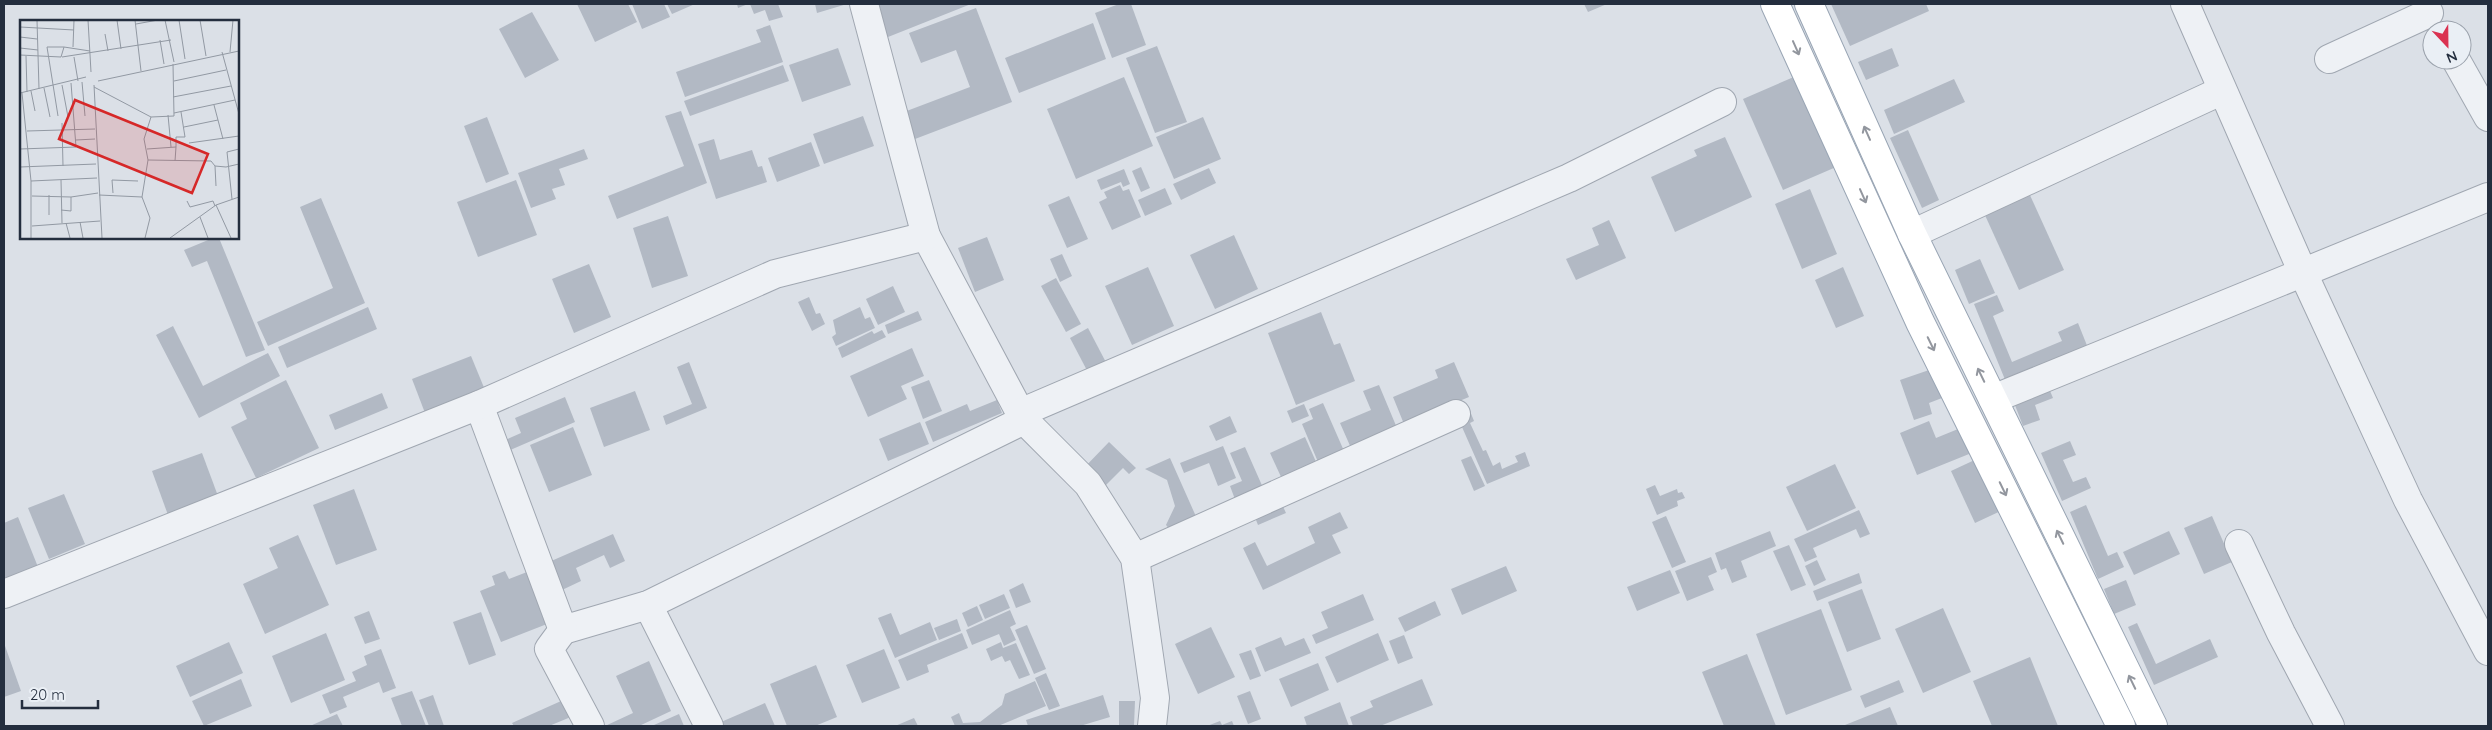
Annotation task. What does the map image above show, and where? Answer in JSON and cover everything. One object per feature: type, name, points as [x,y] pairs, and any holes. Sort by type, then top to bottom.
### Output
[{"type":"main road","points":[[1775,4],[1920,322],[2121,726]]},
{"type":"main road","points":[[1810,4],[1912,234],[2153,726]]},
{"type":"street","points":[[864,4],[926,236],[1022,416],[1088,484],[1135,558],[1155,698],[1152,726]]},
{"type":"street","points":[[2185,4],[2221,91],[2408,500],[2488,651]]},
{"type":"street","points":[[2329,60],[2431,16]]},
{"type":"street","points":[[2462,70],[2488,117]]},
{"type":"street","points":[[1912,234],[2221,91]]},
{"type":"street","points":[[590,726],[549,649],[563,630],[648,605],[1022,416],[1569,178],[1722,102]]},
{"type":"street","points":[[1993,399],[2488,197]]},
{"type":"street","points":[[4,594],[479,405],[775,274],[926,236]]},
{"type":"street","points":[[479,405],[563,630]]},
{"type":"street","points":[[1135,558],[1456,414]]},
{"type":"street","points":[[2239,544],[2330,726]]},
{"type":"street","points":[[648,605],[709,726]]},
{"type":"building","points":[[577,4],[628,4],[637,22],[595,42]]},
{"type":"building","points":[[632,4],[664,4],[670,17],[642,29]]},
{"type":"building","points":[[667,4],[695,4],[672,14]]},
{"type":"building","points":[[737,4],[748,4],[738,8]]},
{"type":"building","points":[[750,4],[778,4],[783,17],[769,21],[765,10],[754,14]]},
{"type":"building","points":[[815,4],[847,4],[817,13]]},
{"type":"building","points":[[880,4],[971,4],[883,39],[870,8]]},
{"type":"building","points":[[1119,4],[1131,4],[1146,45],[1112,58],[1095,13]]},
{"type":"building","points":[[1584,4],[1607,4],[1588,12]]},
{"type":"building","points":[[1831,4],[1926,4],[1929,11],[1850,46]]},
{"type":"building","points":[[976,8],[1012,102],[915,139],[904,112],[970,87],[956,50],[921,63],[909,33]]},
{"type":"building","points":[[532,12],[559,60],[525,78],[499,29]]},
{"type":"building","points":[[1093,23],[1106,59],[1019,93],[1005,58]]},
{"type":"building","points":[[770,25],[783,62],[685,97],[676,72],[761,42],[756,30]]},
{"type":"building","points":[[1157,46],[1187,122],[1155,133],[1126,58]]},
{"type":"building","points":[[838,48],[851,85],[802,102],[789,65]]},
{"type":"building","points":[[1892,48],[1899,66],[1866,80],[1858,62]]},
{"type":"building","points":[[783,65],[789,81],[690,116],[684,101]]},
{"type":"building","points":[[1803,73],[1843,164],[1783,190],[1743,99]]},
{"type":"building","points":[[1124,77],[1153,146],[1076,179],[1047,109]]},
{"type":"building","points":[[1954,79],[1965,102],[1894,134],[1884,110]]},
{"type":"building","points":[[681,111],[707,183],[617,219],[608,196],[684,166],[665,116]]},
{"type":"building","points":[[863,116],[874,146],[824,164],[813,134]]},
{"type":"building","points":[[487,117],[509,174],[486,183],[464,126]]},
{"type":"building","points":[[1203,117],[1221,159],[1174,179],[1156,137]]},
{"type":"building","points":[[1908,130],[1939,200],[1922,208],[1890,138]]},
{"type":"building","points":[[1725,137],[1752,197],[1675,232],[1651,177],[1697,156],[1694,150]]},
{"type":"building","points":[[714,139],[720,160],[752,150],[758,167],[762,166],[767,182],[716,199],[698,144]]},
{"type":"building","points":[[811,142],[820,166],[777,182],[768,158]]},
{"type":"building","points":[[584,149],[588,159],[559,169],[565,185],[552,189],[556,199],[531,208],[518,173]]},
{"type":"building","points":[[1141,167],[1150,188],[1141,192],[1132,171]]},
{"type":"building","points":[[1209,168],[1216,183],[1181,200],[1173,184]]},
{"type":"building","points":[[1124,169],[1130,184],[1123,187],[1121,182],[1101,190],[1097,180]]},
{"type":"building","points":[[516,180],[537,235],[478,257],[457,202]]},
{"type":"building","points":[[1120,185],[1123,191],[1129,189],[1141,217],[1112,230],[1099,202],[1107,198],[1104,192]]},
{"type":"building","points":[[1165,188],[1172,204],[1145,216],[1138,200]]},
{"type":"building","points":[[1810,189],[1837,254],[1802,269],[1775,204]]},
{"type":"building","points":[[2029,193],[2064,270],[2019,290],[1984,213]]},
{"type":"building","points":[[1069,196],[1088,239],[1067,248],[1048,205]]},
{"type":"building","points":[[321,198],[365,303],[268,346],[257,322],[333,288],[300,207]]},
{"type":"building","points":[[668,216],[688,276],[652,288],[633,228]]},
{"type":"building","points":[[1609,220],[1626,258],[1576,280],[1566,259],[1599,245],[1592,228]]},
{"type":"building","points":[[1234,235],[1258,289],[1215,309],[1190,255]]},
{"type":"building","points":[[987,237],[1004,280],[975,292],[958,248]]},
{"type":"building","points":[[211,239],[219,239],[265,350],[246,357],[207,261],[192,267],[184,250]]},
{"type":"building","points":[[1062,254],[1072,276],[1060,282],[1050,259]]},
{"type":"building","points":[[1980,259],[1995,293],[1969,304],[1955,270]]},
{"type":"building","points":[[589,264],[611,317],[574,333],[552,279]]},
{"type":"building","points":[[1148,267],[1174,326],[1132,345],[1105,286]]},
{"type":"building","points":[[1843,267],[1864,316],[1836,328],[1815,280]]},
{"type":"building","points":[[1056,278],[1081,324],[1066,332],[1041,286]]},
{"type":"building","points":[[893,286],[905,312],[878,325],[866,299]]},
{"type":"building","points":[[1997,295],[2004,311],[1993,316],[2012,362],[2062,341],[2058,332],[2078,323],[2088,348],[2006,382],[1974,304]]},
{"type":"building","points":[[809,297],[816,314],[820,313],[825,324],[812,331],[798,302]]},
{"type":"building","points":[[368,307],[377,329],[287,368],[278,347]]},
{"type":"building","points":[[860,307],[865,319],[870,317],[875,328],[836,346],[832,337],[836,334],[833,320]]},
{"type":"building","points":[[918,311],[922,320],[888,334],[885,325]]},
{"type":"building","points":[[1321,312],[1334,345],[1340,343],[1355,381],[1296,405],[1268,333]]},
{"type":"building","points":[[173,326],[203,386],[268,353],[280,376],[199,418],[156,335]]},
{"type":"building","points":[[1088,328],[1110,370],[1092,380],[1070,338]]},
{"type":"building","points":[[882,330],[886,337],[842,358],[838,348],[872,331],[874,334]]},
{"type":"building","points":[[912,348],[924,376],[901,386],[907,399],[868,417],[850,376]]},
{"type":"building","points":[[471,356],[485,390],[425,413],[412,379]]},
{"type":"building","points":[[689,362],[707,408],[666,425],[663,416],[692,404],[677,367]]},
{"type":"building","points":[[1454,362],[1469,397],[1404,424],[1393,397],[1438,378],[1435,370]]},
{"type":"building","points":[[1932,369],[1942,398],[1929,403],[1932,414],[1914,420],[1900,380]]},
{"type":"building","points":[[286,380],[319,448],[256,478],[231,427],[247,419],[240,403]]},
{"type":"building","points":[[929,380],[942,411],[923,419],[911,387]]},
{"type":"building","points":[[1379,385],[1397,428],[1351,448],[1340,423],[1371,410],[1363,391]]},
{"type":"building","points":[[2048,386],[2053,398],[2035,405],[2040,420],[2023,426],[2013,400]]},
{"type":"building","points":[[635,391],[650,430],[604,447],[590,408]]},
{"type":"building","points":[[382,393],[388,408],[335,430],[329,415]]},
{"type":"building","points":[[565,397],[575,422],[508,451],[503,441],[521,433],[515,418]]},
{"type":"building","points":[[997,400],[1002,413],[933,442],[925,422],[967,404],[970,411]]},
{"type":"building","points":[[1323,403],[1344,451],[1318,462],[1302,424],[1313,419],[1309,409]]},
{"type":"building","points":[[1304,404],[1309,416],[1292,423],[1287,411]]},
{"type":"building","points":[[1468,406],[1474,421],[1470,423],[1483,451],[1486,450],[1493,466],[1500,462],[1502,469],[1518,462],[1515,456],[1525,452],[1530,466],[1487,484],[1455,411]]},
{"type":"building","points":[[1230,416],[1237,432],[1216,441],[1209,426]]},
{"type":"building","points":[[1929,421],[1936,438],[1963,427],[1974,452],[1917,475],[1900,433]]},
{"type":"building","points":[[920,422],[929,444],[888,461],[879,439]]},
{"type":"building","points":[[573,427],[592,475],[549,492],[530,445]]},
{"type":"building","points":[[1305,437],[1317,464],[1282,479],[1270,453]]},
{"type":"building","points":[[2070,441],[2076,455],[2063,460],[2073,482],[2086,477],[2091,488],[2062,501],[2041,453]]},
{"type":"building","points":[[1109,442],[1136,468],[1129,474],[1123,468],[1101,490],[1081,471]]},
{"type":"building","points":[[1223,446],[1236,478],[1218,486],[1209,463],[1184,473],[1180,463]]},
{"type":"building","points":[[1245,447],[1264,490],[1236,502],[1230,486],[1242,481],[1230,453]]},
{"type":"building","points":[[202,453],[218,496],[168,515],[152,471]]},
{"type":"building","points":[[1471,456],[1485,486],[1474,491],[1461,460]]},
{"type":"building","points":[[1981,457],[2005,509],[1975,523],[1951,471]]},
{"type":"building","points":[[1170,458],[1198,521],[1172,532],[1166,525],[1175,506],[1167,480],[1145,469]]},
{"type":"building","points":[[1835,464],[1856,508],[1807,531],[1786,487]]},
{"type":"building","points":[[1655,485],[1660,496],[1677,489],[1678,493],[1682,492],[1685,498],[1677,501],[1678,506],[1657,515],[1646,489]]},
{"type":"building","points":[[354,489],[377,550],[336,565],[313,505]]},
{"type":"building","points":[[64,494],[85,544],[49,559],[28,508]]},
{"type":"building","points":[[1279,498],[1286,513],[1258,525],[1252,510]]},
{"type":"building","points":[[2086,505],[2108,556],[2117,552],[2124,567],[2098,579],[2070,512]]},
{"type":"building","points":[[1859,510],[1870,534],[1860,538],[1856,529],[1813,548],[1817,557],[1805,562],[1794,539]]},
{"type":"building","points":[[1340,512],[1348,528],[1332,535],[1341,553],[1263,590],[1243,548],[1255,542],[1267,566],[1315,543],[1308,527]]},
{"type":"building","points":[[1666,516],[1686,562],[1672,568],[1652,522]]},
{"type":"building","points":[[2212,516],[2232,562],[2204,574],[2184,528]]},
{"type":"building","points":[[18,517],[38,567],[5,581],[4,523]]},
{"type":"building","points":[[1770,531],[1776,546],[1741,561],[1747,577],[1732,583],[1726,568],[1721,570],[1715,553]]},
{"type":"building","points":[[2169,531],[2180,554],[2134,575],[2123,552]]},
{"type":"building","points":[[613,534],[625,561],[610,568],[604,555],[576,568],[581,581],[562,590],[549,562]]},
{"type":"building","points":[[298,535],[329,605],[265,634],[243,584],[278,568],[269,548]]},
{"type":"building","points":[[1789,545],[1806,585],[1791,591],[1773,551]]},
{"type":"building","points":[[1711,557],[1717,572],[1708,576],[1714,590],[1687,601],[1675,571]]},
{"type":"building","points":[[1817,560],[1826,580],[1814,586],[1805,566]]},
{"type":"building","points":[[1506,566],[1517,591],[1462,615],[1451,589]]},
{"type":"building","points":[[1670,570],[1680,593],[1637,611],[1627,587]]},
{"type":"building","points":[[505,571],[509,579],[527,572],[547,624],[501,642],[480,591],[495,585],[492,576]]},
{"type":"building","points":[[1859,573],[1862,583],[1817,601],[1813,591]]},
{"type":"building","points":[[2126,580],[2136,605],[2114,614],[2104,589]]},
{"type":"building","points":[[1023,583],[1031,602],[1016,608],[1009,590]]},
{"type":"building","points":[[1862,589],[1881,639],[1847,652],[1828,602]]},
{"type":"building","points":[[1004,594],[1010,608],[985,619],[979,605]]},
{"type":"building","points":[[1363,594],[1374,620],[1316,644],[1312,635],[1328,628],[1321,612]]},
{"type":"building","points":[[1435,601],[1441,615],[1405,632],[1398,618]]},
{"type":"building","points":[[977,606],[983,620],[968,627],[962,613]]},
{"type":"building","points":[[1943,608],[1971,672],[1923,693],[1895,629]]},
{"type":"building","points":[[1821,609],[1852,690],[1786,715],[1756,634]]},
{"type":"building","points":[[1010,610],[1016,624],[1010,627],[1016,640],[1004,646],[999,634],[972,645],[966,630]]},
{"type":"building","points":[[369,611],[380,639],[365,644],[354,617]]},
{"type":"building","points":[[481,612],[496,655],[469,665],[453,622]]},
{"type":"building","points":[[891,613],[900,635],[930,622],[937,640],[895,658],[878,618]]},
{"type":"building","points":[[957,619],[961,631],[939,640],[934,628]]},
{"type":"building","points":[[2137,623],[2156,664],[2210,639],[2218,657],[2154,685],[2128,627]]},
{"type":"building","points":[[1027,625],[1046,669],[1034,674],[1015,630]]},
{"type":"building","points":[[1211,627],[1235,677],[1198,694],[1175,644]]},
{"type":"building","points":[[326,633],[345,680],[291,703],[272,656]]},
{"type":"building","points":[[962,633],[968,648],[927,665],[929,672],[907,681],[898,660]]},
{"type":"building","points":[[1378,633],[1389,660],[1337,683],[1325,657]]},
{"type":"building","points":[[1404,635],[1413,658],[1398,664],[1389,641]]},
{"type":"building","points":[[1281,637],[1285,646],[1304,638],[1311,653],[1265,672],[1255,648]]},
{"type":"building","points":[[229,642],[243,673],[190,697],[176,666]]},
{"type":"building","points":[[1001,642],[1003,648],[1016,643],[1030,675],[1019,679],[1010,660],[1005,662],[1002,656],[991,661],[986,649]]},
{"type":"building","points":[[4,643],[21,691],[4,697]]},
{"type":"building","points":[[381,649],[396,688],[383,693],[379,682],[343,697],[347,707],[330,714],[322,695],[356,681],[352,672],[367,665],[364,656]]},
{"type":"building","points":[[884,649],[900,688],[862,703],[846,665]]},
{"type":"building","points":[[1251,650],[1261,676],[1250,680],[1239,654]]},
{"type":"building","points":[[1747,654],[1776,726],[1724,726],[1702,672]]},
{"type":"building","points":[[2030,657],[2058,726],[1992,726],[1973,681]]},
{"type":"building","points":[[649,661],[671,711],[639,726],[605,726],[633,713],[616,676]]},
{"type":"building","points":[[1318,663],[1329,690],[1291,707],[1279,679]]},
{"type":"building","points":[[816,665],[837,717],[815,726],[787,726],[770,684]]},
{"type":"building","points":[[1046,673],[1060,706],[1049,710],[1035,678]]},
{"type":"building","points":[[241,679],[252,706],[204,726],[192,701]]},
{"type":"building","points":[[1422,679],[1433,705],[1380,726],[1353,726],[1350,717],[1373,707],[1370,701]]},
{"type":"building","points":[[1899,680],[1904,692],[1865,708],[1860,696]]},
{"type":"building","points":[[1035,681],[1046,706],[998,726],[955,726],[951,717],[959,713],[963,723],[980,722],[1002,705],[1005,694]]},
{"type":"building","points":[[412,691],[426,726],[402,726],[391,698]]},
{"type":"building","points":[[1250,691],[1261,719],[1248,724],[1237,696]]},
{"type":"building","points":[[433,695],[444,726],[429,726],[419,700]]},
{"type":"building","points":[[1103,695],[1110,717],[1080,726],[1028,726],[1026,720]]},
{"type":"building","points":[[570,697],[578,714],[549,726],[514,726],[512,723]]},
{"type":"building","points":[[1119,701],[1135,701],[1134,726],[1119,726]]},
{"type":"building","points":[[1340,702],[1349,726],[1307,726],[1304,717]]},
{"type":"building","points":[[765,703],[775,726],[723,726],[721,722]]},
{"type":"building","points":[[1890,707],[1898,726],[1845,726],[1845,725]]},
{"type":"building","points":[[337,714],[343,726],[310,726]]},
{"type":"building","points":[[679,714],[684,726],[654,725]]},
{"type":"building","points":[[914,718],[918,726],[895,726]]},
{"type":"building","points":[[1220,721],[1222,725],[1232,721],[1234,726],[1207,726]]}]
